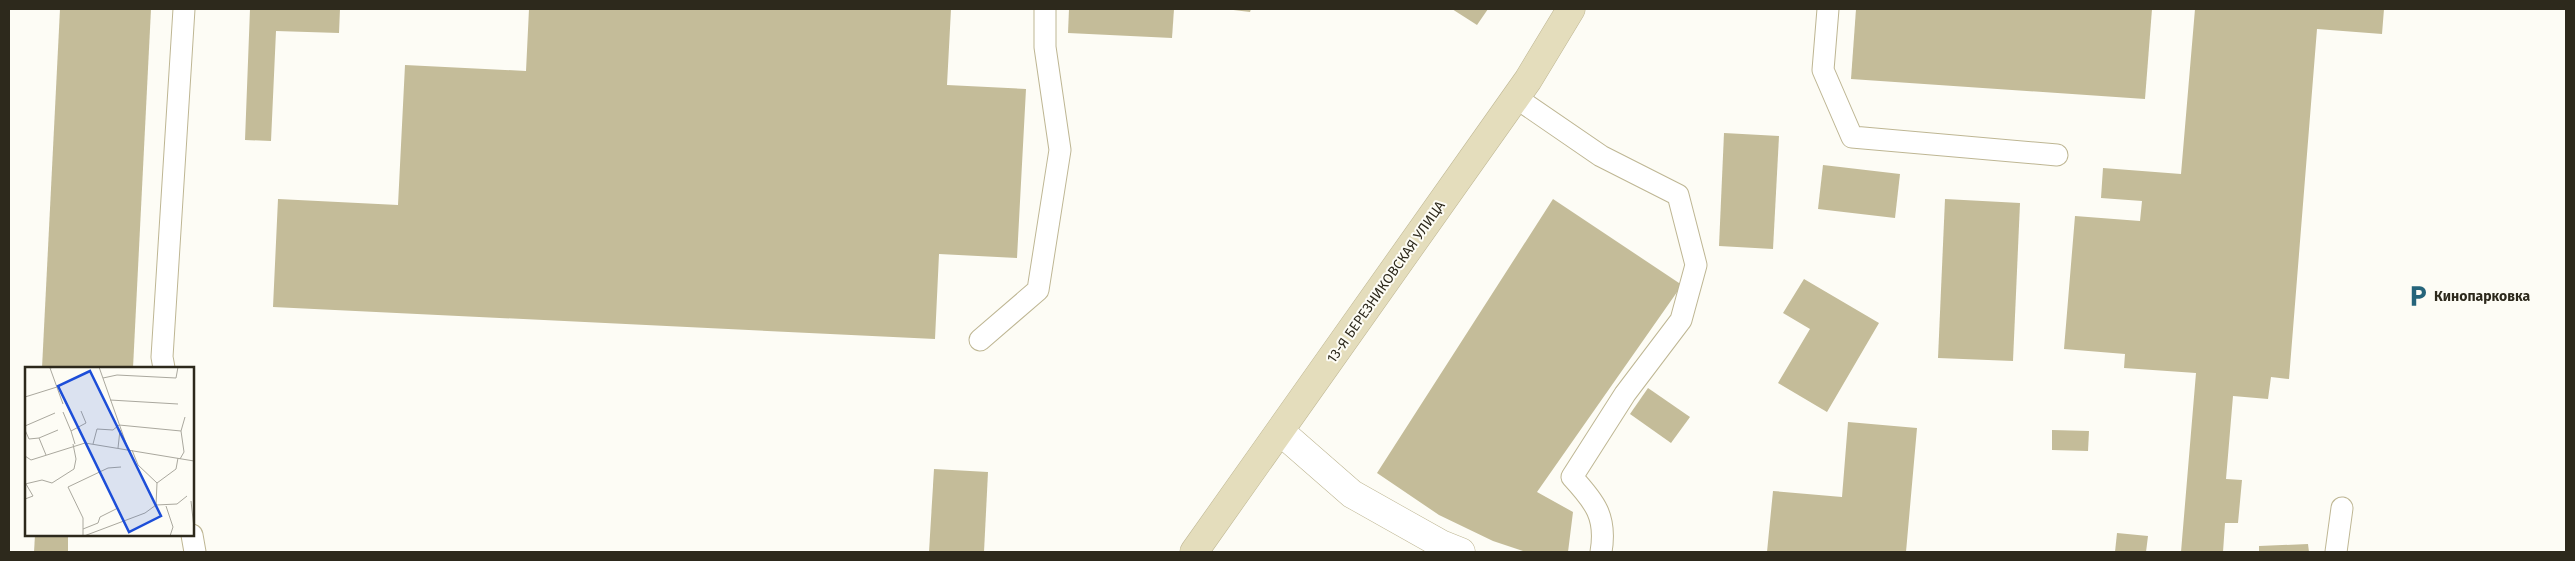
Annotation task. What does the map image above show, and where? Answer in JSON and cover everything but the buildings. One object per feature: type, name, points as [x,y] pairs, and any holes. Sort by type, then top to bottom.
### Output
[{"type":"street","name":"13-Я БЕРЕЗНИКОВСКАЯ УЛИЦА","points":[[1194,552],[1281,432],[1515,97],[1571,9]]},
{"type":"street","points":[[1281,432],[1352,494],[1441,544],[1461,552]]},
{"type":"lane","points":[[164,367],[162,357],[184,9]]},
{"type":"lane","points":[[980,340],[1038,290],[1060,150],[1045,48],[1045,9]]},
{"type":"lane","points":[[1828,9],[1823,70],[1852,137],[2057,155]]},
{"type":"lane","points":[[1515,97],[1601,156],[1678,195],[1696,265],[1681,320],[1625,394],[1572,477],[1595,502],[1604,534],[1601,552]]},
{"type":"lane","points":[[2336,552],[2342,508]]},
{"type":"lane","points":[[192,536],[195,552]]},
{"type":"place","name":"Кинопарковка","points":[[2418,296]]}]
